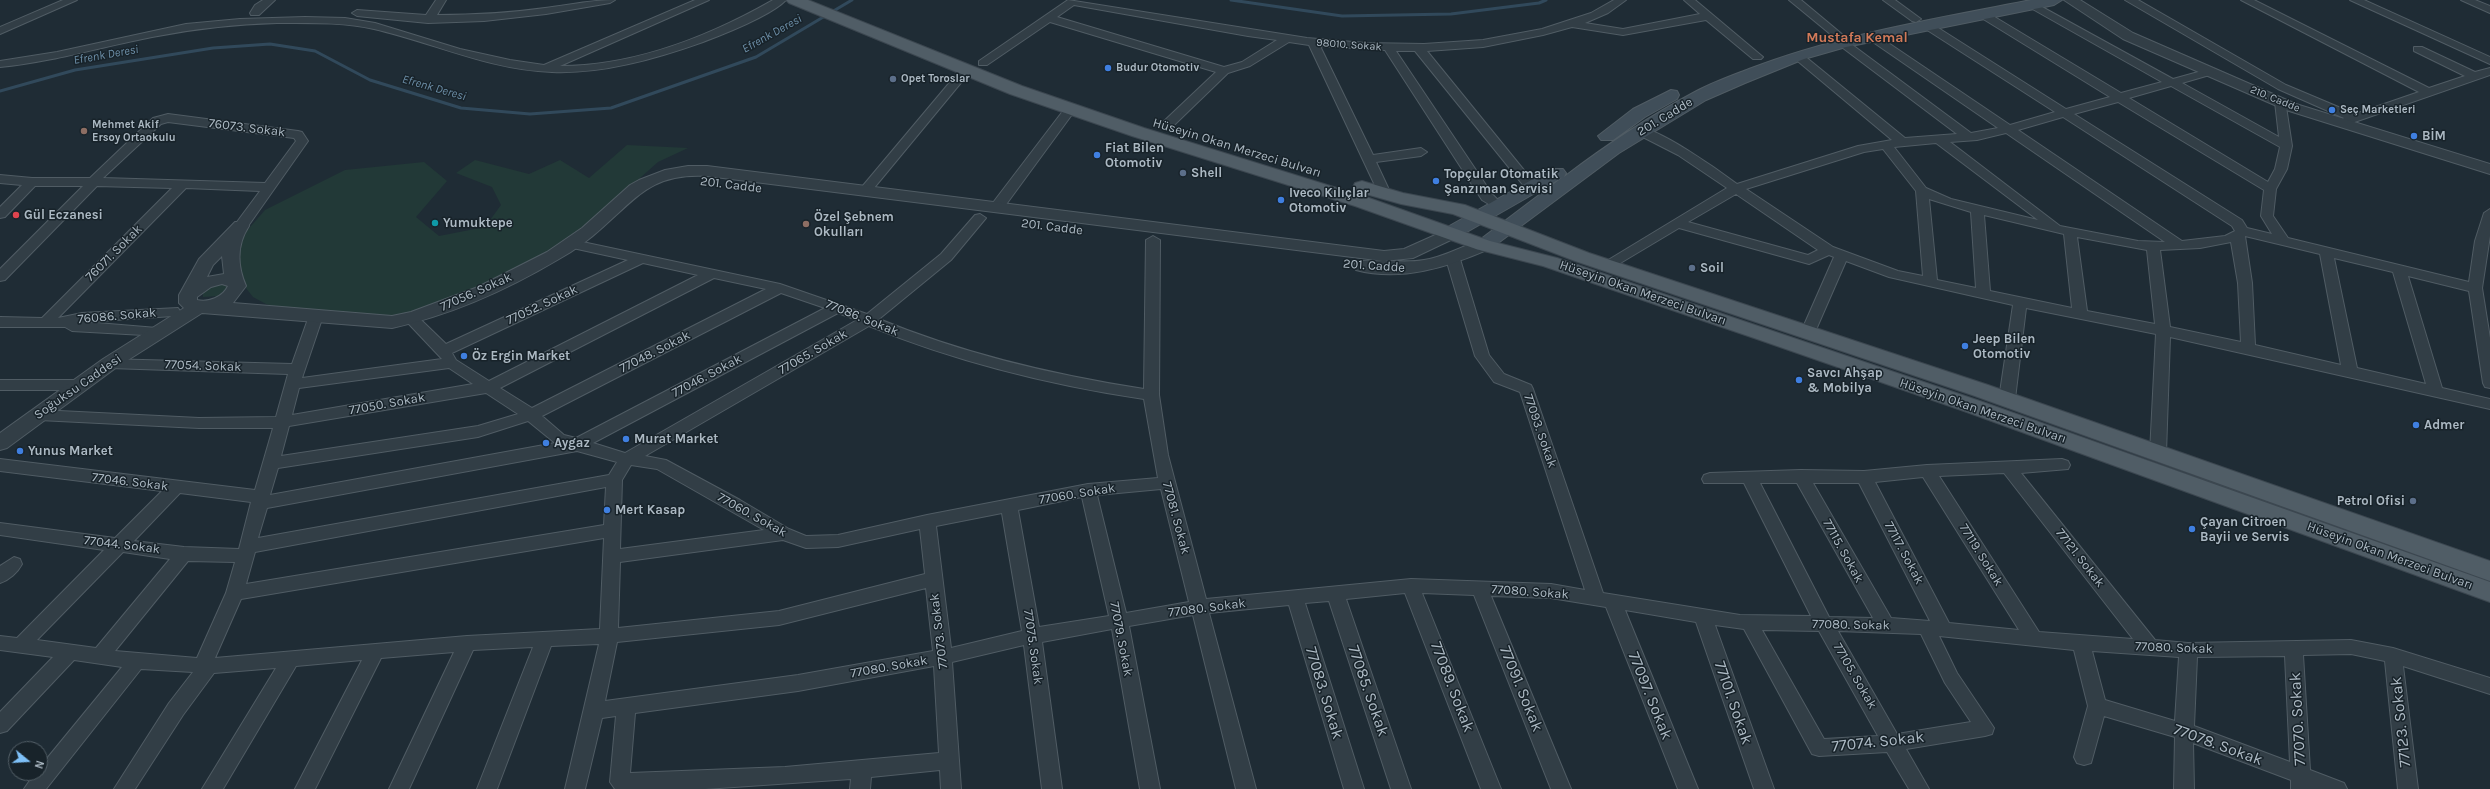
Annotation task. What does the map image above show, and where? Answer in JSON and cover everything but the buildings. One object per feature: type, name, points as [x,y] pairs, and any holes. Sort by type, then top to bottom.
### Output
[{"type":"main road","name":"Hüseyin Okan Merzeci Bulvarı","points":[[795,0],[983,62],[1100,106],[1385,194],[1458,209],[1607,265],[2007,399],[2490,571]]},
{"type":"main road","name":"Hüseyin Okan Merzeci Bulvarı","points":[[829,0],[965,71],[1070,109],[1362,202],[1483,245],[1550,262],[1779,339],[2490,592]]},
{"type":"main road","name":"201. Cadde","points":[[1483,245],[1641,131],[1700,96],[1840,39],[1874,38],[1922,23],[2009,0]]},
{"type":"main road","name":"201. Cadde","points":[[1451,233],[1497,205],[1532,188],[1556,174],[1639,113],[1683,88],[1757,57],[1922,23],[1984,15],[2054,0]]},
{"type":"street","points":[[0,31],[72,0]]},
{"type":"street","points":[[255,13],[258,7],[270,0]]},
{"type":"street","points":[[428,20],[441,0]]},
{"type":"street","points":[[575,0],[588,4]]},
{"type":"street","points":[[0,55],[37,53],[185,22],[255,13],[306,10],[428,20],[510,17],[610,0]]},
{"type":"street","points":[[544,68],[704,0]]},
{"type":"street","points":[[0,64],[36,59],[182,28],[228,22],[316,20],[374,26],[456,51],[544,68],[563,69],[595,65],[662,51],[720,32],[781,0]]},
{"type":"street","name":"98010. Sokak","points":[[1048,18],[1072,2],[1285,40],[1420,50],[1464,47],[1506,40],[1573,24],[1621,0]]},
{"type":"street","points":[[1689,0],[1757,57]]},
{"type":"street","points":[[1794,0],[1840,39],[1969,137]]},
{"type":"street","points":[[1888,0],[2237,223],[2240,234],[2245,283],[2248,348]]},
{"type":"street","name":"210. Cadde","points":[[2071,0],[2128,36],[2281,102],[2341,123],[2490,170]]},
{"type":"street","points":[[2130,0],[2282,86],[2355,118]]},
{"type":"street","points":[[2246,0],[2428,92]]},
{"type":"street","points":[[2355,0],[2490,61]]},
{"type":"street","points":[[2466,0],[2490,10]]},
{"type":"street","points":[[2033,5],[2170,83],[2286,146]]},
{"type":"street","points":[[1984,15],[2270,189]]},
{"type":"street","points":[[1573,24],[1623,32],[1708,16]]},
{"type":"street","points":[[983,62],[1048,18],[1224,71]]},
{"type":"street","points":[[0,36],[14,25]]},
{"type":"street","points":[[1874,38],[2179,245]]},
{"type":"street","points":[[1166,126],[1224,71],[1246,64],[1285,40]]},
{"type":"street","points":[[1313,42],[1370,159],[1385,194]]},
{"type":"street","points":[[1389,48],[1487,197],[1497,205]]},
{"type":"street","points":[[2418,49],[2474,76]]},
{"type":"street","points":[[1420,50],[1532,188]]},
{"type":"street","points":[[1798,56],[1902,142]]},
{"type":"street","points":[[2341,123],[2490,70]]},
{"type":"street","points":[[865,191],[965,71]]},
{"type":"street","points":[[1607,265],[1736,188],[1862,149],[1902,142],[1969,137],[2009,129],[2209,72]]},
{"type":"street","points":[[2281,102],[2286,146],[2280,169],[2270,189],[2267,216],[2282,239]]},
{"type":"street","points":[[997,207],[1070,109]]},
{"type":"street","name":"76073. Sokak","points":[[94,182],[100,174],[157,121],[168,118],[298,135],[302,141],[241,226]]},
{"type":"street","points":[[1641,131],[1682,152],[1834,253],[1894,274],[2020,302],[2248,348],[2490,404]]},
{"type":"street","points":[[1940,140],[2064,231],[2080,314]]},
{"type":"street","points":[[1886,145],[1922,191],[1946,202],[1977,211],[2064,231],[2153,246],[2222,241],[2240,234],[2282,239],[2474,288]]},
{"type":"street","points":[[1370,159],[1421,152]]},
{"type":"street","name":"201. Cadde","points":[[658,176],[678,170],[707,171],[1384,256],[1407,254],[1451,233]]},
{"type":"street","name":"201. Cadde","points":[[658,176],[1385,269],[1403,270],[1440,264],[1483,245]]},
{"type":"street","name":"77056. Sokak","points":[[191,304],[236,310],[265,310],[392,322],[412,319],[476,294],[573,244],[636,188],[658,176]]},
{"type":"street","points":[[0,178],[32,182],[94,182],[268,187]]},
{"type":"street","points":[[0,214],[32,182]]},
{"type":"street","points":[[0,277],[94,182]]},
{"type":"street","name":"76071. Sokak","points":[[46,322],[182,185]]},
{"type":"street","points":[[1922,191],[1930,282]]},
{"type":"street","points":[[1977,211],[1983,294]]},
{"type":"street","points":[[2490,213],[2486,242],[2474,288],[2490,383]]},
{"type":"street","name":"77065. Sokak","points":[[627,459],[868,320],[946,257],[980,218]]},
{"type":"street","points":[[1676,223],[1809,260],[1834,253]]},
{"type":"street","points":[[191,304],[231,296],[236,284],[230,263],[230,247],[241,226]]},
{"type":"street","points":[[191,304],[205,263],[241,226]]},
{"type":"street","name":"77081. Sokak","points":[[1153,240],[1151,395],[1166,483],[1200,607],[1246,789]]},
{"type":"street","name":"77086. Sokak","points":[[573,244],[780,288],[837,307],[905,335],[999,365],[1092,386],[1151,395]]},
{"type":"street","points":[[2153,246],[2163,331],[2158,453]]},
{"type":"street","points":[[2326,251],[2350,371]]},
{"type":"street","points":[[1808,332],[1834,253]]},
{"type":"street","name":"77052. Sokak","points":[[295,377],[448,357],[641,259]]},
{"type":"street","name":"77093. Sokak","points":[[1453,259],[1482,356],[1499,378],[1526,389],[1605,601]]},
{"type":"street","points":[[2399,270],[2436,391]]},
{"type":"street","name":"77050. Sokak","points":[[39,415],[199,423],[281,422],[489,387],[709,274]]},
{"type":"street","points":[[157,333],[191,304],[213,280],[222,279],[236,284],[265,310]]},
{"type":"street","name":"77048. Sokak","points":[[270,463],[478,432],[531,415],[780,288]]},
{"type":"street","points":[[2007,399],[2020,302]]},
{"type":"street","name":"76086. Sokak","points":[[62,323],[82,318],[191,304]]},
{"type":"street","name":"Soğuksu Caddesi","points":[[0,443],[110,363],[157,333],[191,304]]},
{"type":"street","name":"77046. Sokak","points":[[0,465],[260,500],[577,444],[837,307]]},
{"type":"street","points":[[124,789],[206,665],[235,593],[245,551],[281,422],[316,316]]},
{"type":"street","name":"77060. Sokak","points":[[412,319],[448,357],[531,415],[559,439],[627,459],[660,464],[734,504],[783,534],[806,542],[838,541],[927,521],[1088,490],[1166,483]]},
{"type":"street","name":"76086. Sokak","points":[[0,322],[62,323],[74,327],[157,333]]},
{"type":"street","name":"77054. Sokak","points":[[110,363],[295,377]]},
{"type":"street","points":[[0,385],[80,385]]},
{"type":"street","points":[[575,789],[594,711],[609,636],[614,480],[627,459]]},
{"type":"street","points":[[1710,480],[1749,477],[1864,477],[1927,471],[2009,469],[2062,465]]},
{"type":"street","name":"77121. Sokak","points":[[2009,469],[2151,648]]},
{"type":"street","name":"77119. Sokak","points":[[1927,471],[2034,639]]},
{"type":"street","name":"77115. Sokak","points":[[1801,476],[1886,625]]},
{"type":"street","name":"77105. Sokak","points":[[1749,477],[1824,624],[1894,743],[1919,789]]},
{"type":"street","name":"77117. Sokak","points":[[1864,477],[1935,628],[1951,678],[1985,728]]},
{"type":"street","name":"77044. Sokak","points":[[0,529],[184,554],[245,551],[614,480]]},
{"type":"street","points":[[21,645],[175,488]]},
{"type":"street","name":"77079. Sokak","points":[[1088,490],[1119,621],[1150,789]]},
{"type":"street","name":"77075. Sokak","points":[[1010,505],[1032,636],[1052,789]]},
{"type":"street","name":"77073. Sokak","points":[[927,521],[943,656],[951,789]]},
{"type":"street","points":[[235,593],[612,530]]},
{"type":"street","points":[[611,557],[783,534]]},
{"type":"street","points":[[101,655],[184,554]]},
{"type":"street","points":[[0,576],[14,564]]},
{"type":"street","points":[[0,643],[69,653],[101,655],[137,661],[206,665],[290,660],[467,643],[609,636],[779,618],[933,579]]},
{"type":"street","name":"77080. Sokak","points":[[594,711],[798,683],[943,656],[1032,636],[1200,607],[1411,586],[1551,591],[1703,617],[1749,622],[1886,625],[1935,628],[2034,639],[2188,650],[2351,647],[2394,655],[2490,686]]},
{"type":"street","name":"77089. Sokak","points":[[1411,586],[1491,789]]},
{"type":"street","name":"77091. Sokak","points":[[1480,589],[1561,789]]},
{"type":"street","name":"77085. Sokak","points":[[1335,594],[1401,789]]},
{"type":"street","name":"77083. Sokak","points":[[1295,598],[1354,789]]},
{"type":"street","name":"77097. Sokak","points":[[1605,601],[1688,789]]},
{"type":"street","name":"77101. Sokak","points":[[1703,617],[1764,789]]},
{"type":"street","name":"77074. Sokak","points":[[1749,622],[1819,748],[1894,743],[1985,728]]},
{"type":"street","points":[[487,789],[545,639]]},
{"type":"street","points":[[399,789],[467,643]]},
{"type":"street","points":[[2080,643],[2097,706],[2084,757]]},
{"type":"street","name":"77070. Sokak","points":[[2294,648],[2301,782]]},
{"type":"street","points":[[2184,789],[2184,731],[2188,650]]},
{"type":"street","points":[[305,789],[375,652]]},
{"type":"street","points":[[0,725],[69,653]]},
{"type":"street","name":"77123. Sokak","points":[[2394,655],[2408,789]]},
{"type":"street","points":[[212,789],[290,660]]},
{"type":"street","points":[[34,789],[137,661]]},
{"type":"street","points":[[626,706],[620,782],[678,786],[765,783],[949,760]]},
{"type":"street","name":"77078. Sokak","points":[[2097,706],[2184,731],[2301,782],[2337,789]]},
{"type":"street","points":[[860,789],[862,770]]},
{"type":"green space","name":"Yumuktepe","points":[[627,145],[688,148],[658,162],[574,237],[495,282],[399,317],[281,309],[266,304],[253,297],[238,278],[237,242],[265,210],[345,170],[424,162],[447,181],[416,217],[439,236],[485,227],[501,205],[492,187],[456,173],[475,160],[529,174],[560,160],[589,178]]},
{"type":"green space","points":[[219,283],[229,287],[218,296],[203,297],[203,290]]},
{"type":"waterway","name":"Efrenk Deresi","points":[[0,91],[75,70],[213,48],[270,44],[315,51],[370,80],[461,108],[530,114],[611,108],[756,57],[852,0]]},
{"type":"waterway","name":"Efrenk Deresi","points":[[1231,0],[1342,16],[1451,14],[1539,3],[1546,0]]},
{"type":"place","name":"Budur Otomotiv","points":[[1108,68]]},
{"type":"place","name":"Opet Toroslar","points":[[893,79]]},
{"type":"place","name":"Seç Marketleri","points":[[2332,110]]},
{"type":"place","name":"Mehmet Akif Ersoy Ortaokulu","points":[[84,131]]},
{"type":"place","name":"BİM","points":[[2414,136]]},
{"type":"place","name":"Fiat Bilen Otomotiv","points":[[1097,155]]},
{"type":"place","name":"Shell","points":[[1183,173]]},
{"type":"place","name":"Topçular Otomatik Şanzıman Servisi","points":[[1436,181]]},
{"type":"place","name":"Iveco Kılıçlar Otomotiv","points":[[1281,200]]},
{"type":"place","name":"Gül Eczanesi","points":[[16,215]]},
{"type":"place","name":"Yumuktepe","points":[[435,223]]},
{"type":"place","name":"Özel Şebnem Okulları","points":[[806,224]]},
{"type":"place","name":"Soil","points":[[1692,268]]},
{"type":"place","name":"Jeep Bilen Otomotiv","points":[[1965,346]]},
{"type":"place","name":"Öz Ergin Market","points":[[464,356]]},
{"type":"place","name":"Savcı Ahşap & Mobilya","points":[[1799,380]]},
{"type":"place","name":"Admer","points":[[2416,425]]},
{"type":"place","name":"Murat Market","points":[[626,439]]},
{"type":"place","name":"Aygaz","points":[[546,443]]},
{"type":"place","name":"Yunus Market","points":[[20,451]]},
{"type":"place","name":"Petrol Ofisi","points":[[2413,501]]},
{"type":"place","name":"Mert Kasap","points":[[607,510]]},
{"type":"place","name":"Çayan Citroen Bayii ve Servis","points":[[2192,529]]},
{"type":"district","name":"Mustafa Kemal","points":[[1857,38]]}]
